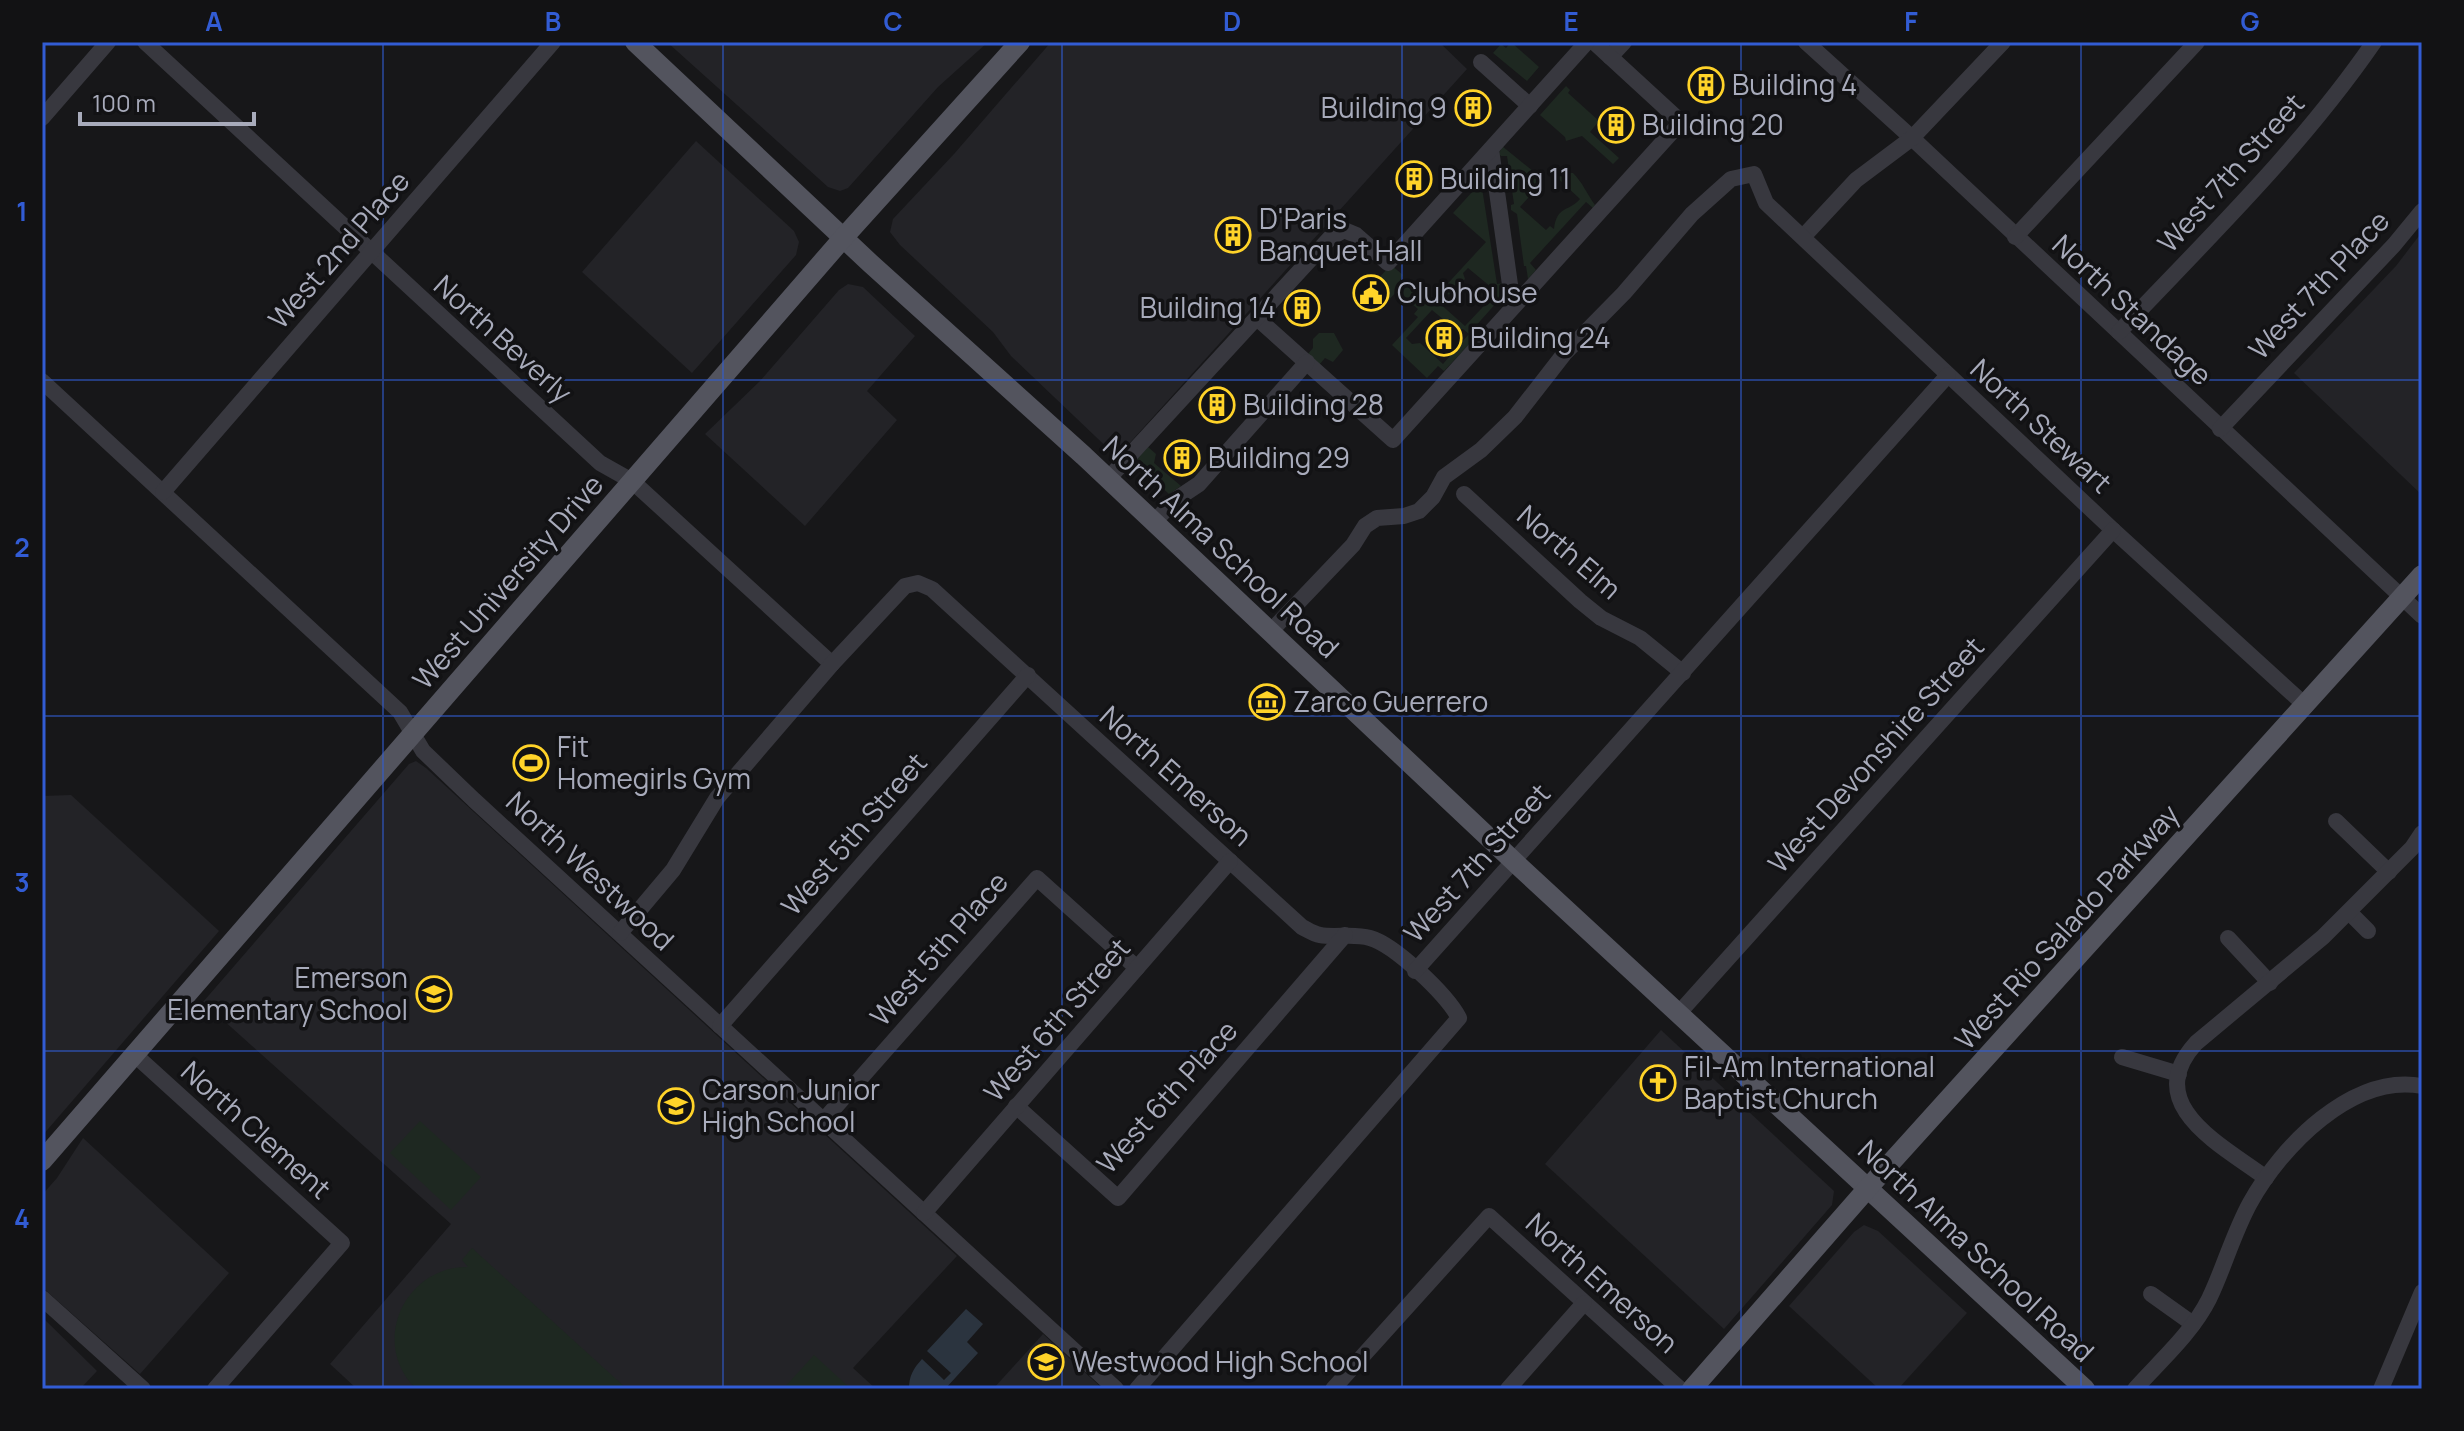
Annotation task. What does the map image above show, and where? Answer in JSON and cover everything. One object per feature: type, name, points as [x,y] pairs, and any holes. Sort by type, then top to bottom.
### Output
[{"type":"main road","name":"North Alma School Road","points":[[635,42],[1108,479],[1513,861],[2085,1389]]},
{"type":"main road","name":"West University Drive","points":[[42,1161],[844,237],[1020,42]]},
{"type":"main road","name":"West Rio Salado Parkway","points":[[1692,1389],[1867,1189],[2422,575]]},
{"type":"street","points":[[42,118],[108,42]]},
{"type":"street","name":"North Beverly","points":[[145,42],[600,463],[632,481],[832,664]]},
{"type":"street","name":"West 2nd Place","points":[[163,492],[553,42]]},
{"type":"street","points":[[1108,479],[1330,238],[1344,230],[1356,235],[1388,263],[1587,42]]},
{"type":"street","points":[[1257,318],[1393,440],[1681,122],[1594,42]]},
{"type":"street","points":[[1610,57],[1624,42]]},
{"type":"street","name":"North Standage","points":[[1806,42],[2422,616]]},
{"type":"street","points":[[1803,237],[1856,180],[1912,138],[2003,42]]},
{"type":"street","points":[[2015,237],[2197,42]]},
{"type":"street","name":"West 7th Street","points":[[2119,332],[2278,165],[2321,115],[2374,42]]},
{"type":"street","points":[[1481,62],[1530,106]]},
{"type":"street","points":[[1491,149],[1513,306]]},
{"type":"street","name":"North Stewart","points":[[1270,632],[1353,545],[1365,526],[1377,518],[1404,516],[1419,511],[1433,497],[1444,477],[1481,450],[1515,417],[1564,354],[1624,293],[1692,214],[1731,179],[1754,174],[1766,203],[2113,530],[2306,706]]},
{"type":"street","name":"West 7th Place","points":[[2220,429],[2394,245],[2422,211]]},
{"type":"street","points":[[1154,522],[1175,500],[1199,484],[1307,362]]},
{"type":"street","name":"West 7th Street","points":[[1137,1389],[1459,1018],[1452,1006],[1415,971],[1948,375]]},
{"type":"street","name":"North Westwood","points":[[42,381],[400,712],[423,751],[435,763],[1116,1389]]},
{"type":"street","name":"North Elm","points":[[1464,494],[1580,601],[1601,618],[1640,638],[1683,673]]},
{"type":"street","name":"West Devonshire Street","points":[[1678,1014],[2113,530]]},
{"type":"street","name":"North Emerson","points":[[832,664],[905,586],[918,583],[932,589],[1302,927],[1319,935],[1373,939],[1415,971]]},
{"type":"street","points":[[620,933],[673,870],[717,798],[832,664]]},
{"type":"street","name":"West 5th Street","points":[[720,1026],[1028,675]]},
{"type":"street","points":[[2336,821],[2389,872]]},
{"type":"street","points":[[2266,1178],[2189,1119],[2179,1103],[2177,1089],[2182,1058],[2349,912],[2412,848],[2422,833]]},
{"type":"street","name":"West 6th Street","points":[[924,1213],[1230,861]]},
{"type":"street","name":"West 5th Place","points":[[823,1121],[1037,878],[1137,968]]},
{"type":"street","points":[[2349,912],[2368,931]]},
{"type":"street","name":"West 6th Place","points":[[1016,1106],[1118,1198],[1345,935]]},
{"type":"street","points":[[2228,938],[2270,983]]},
{"type":"street","name":"North Clement","points":[[135,1055],[342,1243],[215,1389]]},
{"type":"street","points":[[2122,1057],[2179,1074]]},
{"type":"street","points":[[2135,1389],[2193,1324],[2208,1301],[2237,1230],[2266,1178],[2300,1139],[2348,1098],[2394,1085],[2408,1083],[2422,1086]]},
{"type":"street","name":"North Emerson","points":[[1333,1389],[1489,1216],[1680,1389]]},
{"type":"street","points":[[2381,1389],[2422,1292]]},
{"type":"street","points":[[2151,1294],[2193,1324]]},
{"type":"street","points":[[42,1298],[143,1389]]},
{"type":"street","points":[[1508,1389],[1584,1303]]},
{"type":"shaded area","points":[[667,42],[988,42],[938,87],[848,188],[840,191],[828,187]]},
{"type":"shaded area","points":[[1051,42],[1439,42],[1467,69],[1117,457],[1011,356],[993,332],[890,232],[893,219]]},
{"type":"shaded area","points":[[1511,42],[1539,67],[1527,81],[1493,53],[1501,44],[1506,48]]},
{"type":"shaded area","points":[[1566,86],[1570,90],[1568,93],[1599,121],[1590,132],[1619,158],[1613,164],[1582,136],[1566,141],[1540,115]]},
{"type":"shaded area","points":[[696,141],[794,231],[799,242],[796,255],[692,373],[582,272]]},
{"type":"shaded area","points":[[1502,146],[1544,180],[1520,207],[1546,230],[1550,226],[1554,229],[1561,212],[1580,199],[1551,172],[1556,166],[1564,173],[1573,173],[1595,205],[1593,208],[1586,202],[1530,263],[1536,270],[1528,279],[1517,214],[1511,210],[1514,204],[1507,156],[1499,154]]},
{"type":"shaded area","points":[[1482,188],[1497,284],[1504,283],[1507,304],[1505,307],[1498,301],[1473,329],[1477,336],[1444,371],[1438,366],[1427,378],[1392,345],[1418,317],[1414,314],[1418,309],[1397,291],[1377,313],[1372,312],[1372,307],[1385,293],[1375,282],[1391,265],[1403,275],[1400,280],[1428,305],[1486,242],[1453,213],[1473,191]],"holes":[[[1468,268],[1497,292],[1465,326],[1438,302],[1444,295],[1452,294],[1465,279],[1463,273]],[[1432,310],[1455,329],[1463,329],[1469,334],[1443,364],[1420,343],[1412,344],[1406,338]]]},
{"type":"shaded area","points":[[2422,232],[2422,495],[2294,373],[2396,266]]},
{"type":"shaded area","points":[[848,284],[863,287],[915,336],[867,391],[897,420],[805,526],[705,434],[760,381],[839,290]]},
{"type":"shaded area","points":[[1319,333],[1334,333],[1343,350],[1333,362],[1325,358],[1319,365],[1307,355]]},
{"type":"shaded area","points":[[1148,447],[1156,454],[1154,463],[1181,486],[1169,494],[1134,462]]},
{"type":"shaded area","points":[[416,761],[957,1256],[853,1368],[876,1389],[357,1389],[330,1364],[451,1224],[203,1002],[409,764]]},
{"type":"shaded area","points":[[71,795],[219,931],[42,1136],[42,796]]},
{"type":"shaded area","points":[[1661,1030],[1834,1191],[1832,1205],[1724,1329],[1545,1164]]},
{"type":"shaded area","points":[[420,1121],[481,1177],[451,1210],[390,1153]]},
{"type":"shaded area","points":[[83,1138],[229,1273],[140,1374],[42,1287],[42,1195]]},
{"type":"shaded area","points":[[1864,1225],[1878,1231],[1967,1313],[1898,1389],[1879,1389],[1789,1306],[1854,1232]]},
{"type":"shaded area","points":[[472,1248],[627,1389],[416,1389],[402,1371],[395,1350],[395,1330],[401,1310],[411,1293],[427,1279],[446,1270],[468,1267],[462,1260]]},
{"type":"shaded area","points":[[42,1317],[97,1371],[80,1389],[42,1389]]},
{"type":"shaded area","name":"Westwood High School","points":[[1043,1334],[1103,1389],[993,1389]]},
{"type":"shaded area","points":[[814,1355],[851,1389],[783,1389]]},
{"type":"water","points":[[966,1309],[983,1324],[967,1342],[978,1353],[945,1389],[909,1389],[912,1373],[922,1359],[944,1380],[951,1373],[927,1351]]},
{"type":"place","name":"Building 4","points":[[1706,85]]},
{"type":"place","name":"Building 9","points":[[1473,108]]},
{"type":"place","name":"Building 20","points":[[1616,125]]},
{"type":"place","name":"Building 11","points":[[1414,179]]},
{"type":"place","name":"D'Paris Banquet Hall","points":[[1233,235]]},
{"type":"place","name":"Clubhouse","points":[[1371,293]]},
{"type":"place","name":"Building 14","points":[[1302,308]]},
{"type":"place","name":"Building 24","points":[[1444,338]]},
{"type":"place","name":"Building 28","points":[[1217,405]]},
{"type":"place","name":"Building 29","points":[[1182,458]]},
{"type":"place","name":"Zarco Guerrero","points":[[1267,702]]},
{"type":"place","name":"Fit Homegirls Gym","points":[[531,763]]},
{"type":"place","name":"Emerson Elementary School","points":[[434,994]]},
{"type":"place","name":"Fil-Am International Baptist Church","points":[[1658,1083]]},
{"type":"place","name":"Carson Junior High School","points":[[676,1106]]},
{"type":"place","name":"Westwood High School","points":[[1046,1362]]}]
